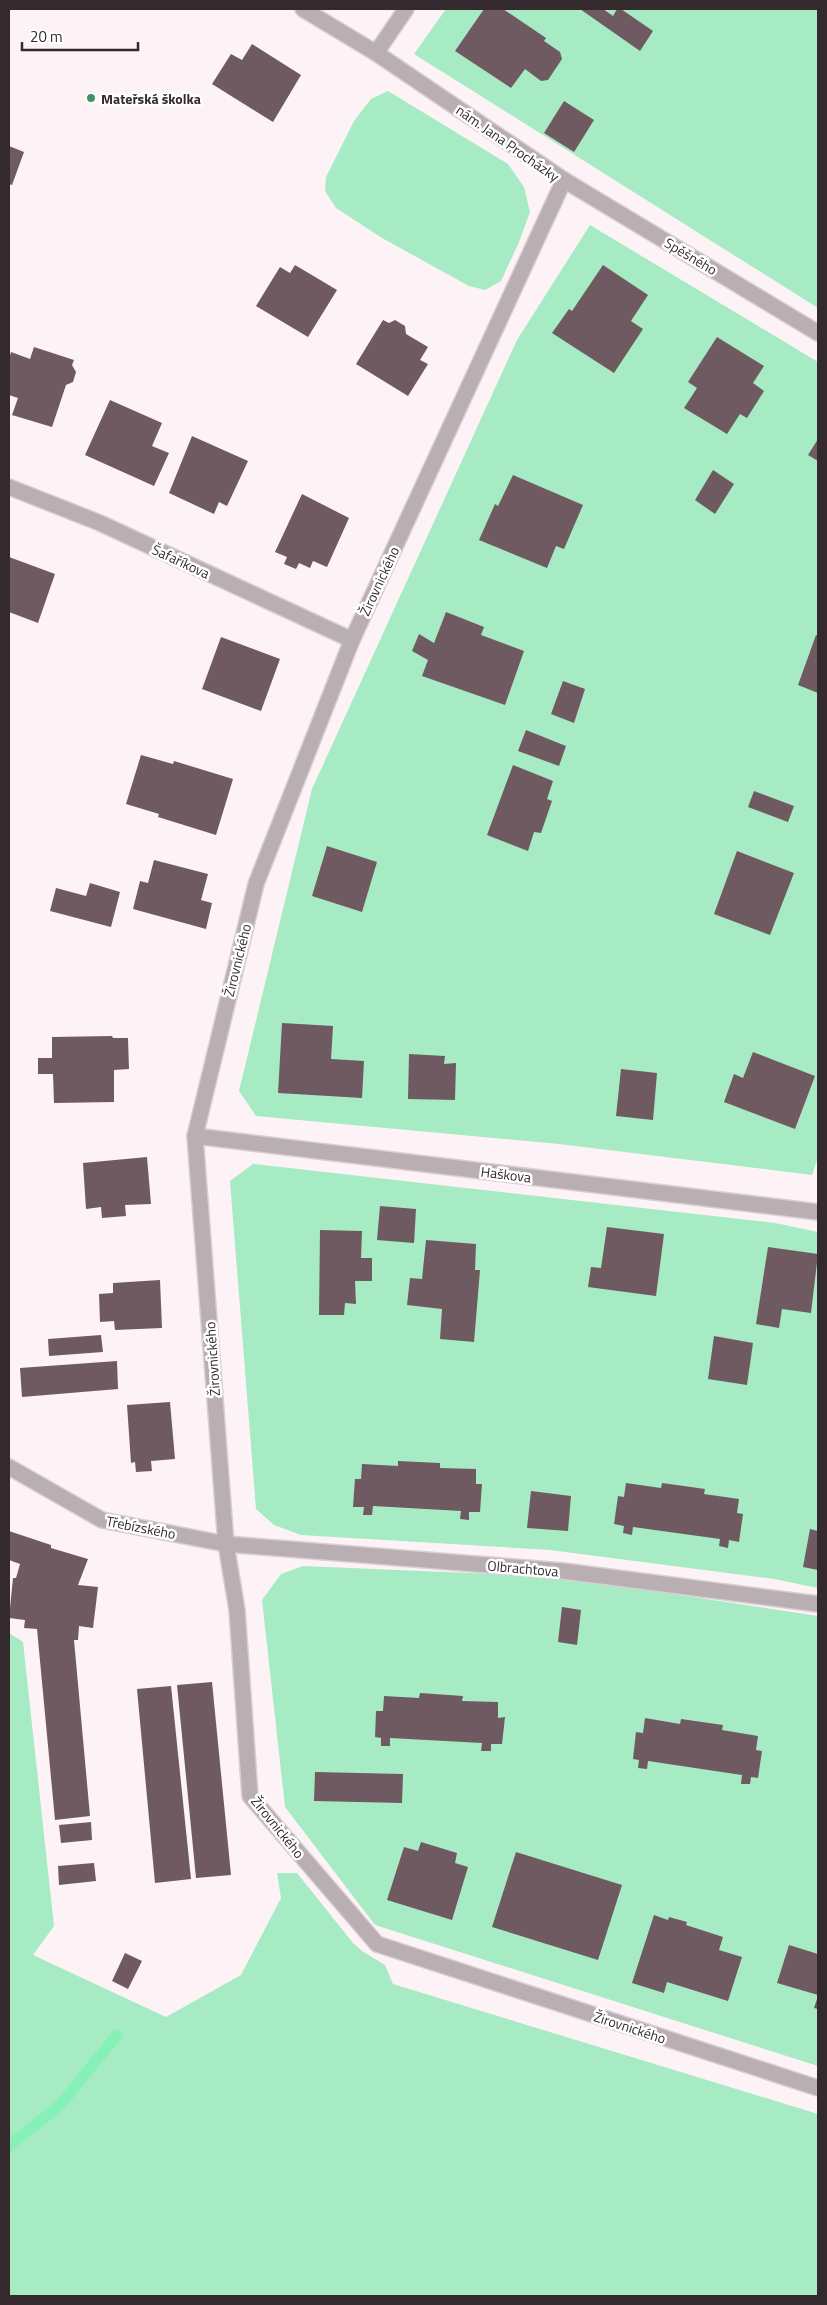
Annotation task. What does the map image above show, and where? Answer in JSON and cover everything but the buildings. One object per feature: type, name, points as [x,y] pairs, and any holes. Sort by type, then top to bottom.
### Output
[{"type":"street","points":[[303,9],[376,53],[406,9]]},
{"type":"street","name":"nám. Jana Procházky","points":[[376,53],[564,180],[499,320]]},
{"type":"street","name":"Spěšného","points":[[564,180],[818,333]]},
{"type":"street","name":"Žirovnického","points":[[499,320],[352,640],[256,884],[195,1136],[226,1544],[238,1610],[250,1796],[377,1944],[818,2088]]},
{"type":"street","name":"Šafaříkova","points":[[9,487],[100,523],[352,640]]},
{"type":"street","name":"Haškova","points":[[195,1136],[818,1212]]},
{"type":"street","name":"Třebízského","points":[[9,1467],[102,1520],[226,1544]]},
{"type":"street","name":"Olbrachtova","points":[[226,1544],[563,1571],[818,1604]]},
{"type":"green space","points":[[446,9],[818,9],[818,308],[414,54]]},
{"type":"green space","points":[[388,91],[508,164],[524,187],[530,212],[519,242],[501,281],[485,290],[469,286],[382,238],[336,208],[325,191],[326,177],[354,121],[371,99]]},
{"type":"green space","points":[[590,225],[818,362],[818,1157],[812,1175],[559,1144],[256,1116],[239,1091],[312,789],[517,340]]},
{"type":"green space","points":[[253,1164],[775,1223],[818,1232],[818,1588],[774,1579],[550,1550],[301,1535],[274,1525],[256,1509],[230,1181]]},
{"type":"green space","points":[[303,1566],[561,1577],[818,1616],[818,2066],[375,1925],[285,1807],[262,1600],[281,1574]]},
{"type":"green space","points":[[9,1633],[23,1642],[54,1926],[33,1955],[166,2017],[241,1975],[281,1898],[277,1873],[297,1873],[353,1943],[385,1965],[393,1984],[818,2114],[818,2296],[9,2296]]},
{"type":"waterway","points":[[9,2146],[60,2105],[117,2035]]},
{"type":"place","name":"Mateřská školka","points":[[91,98]]}]
